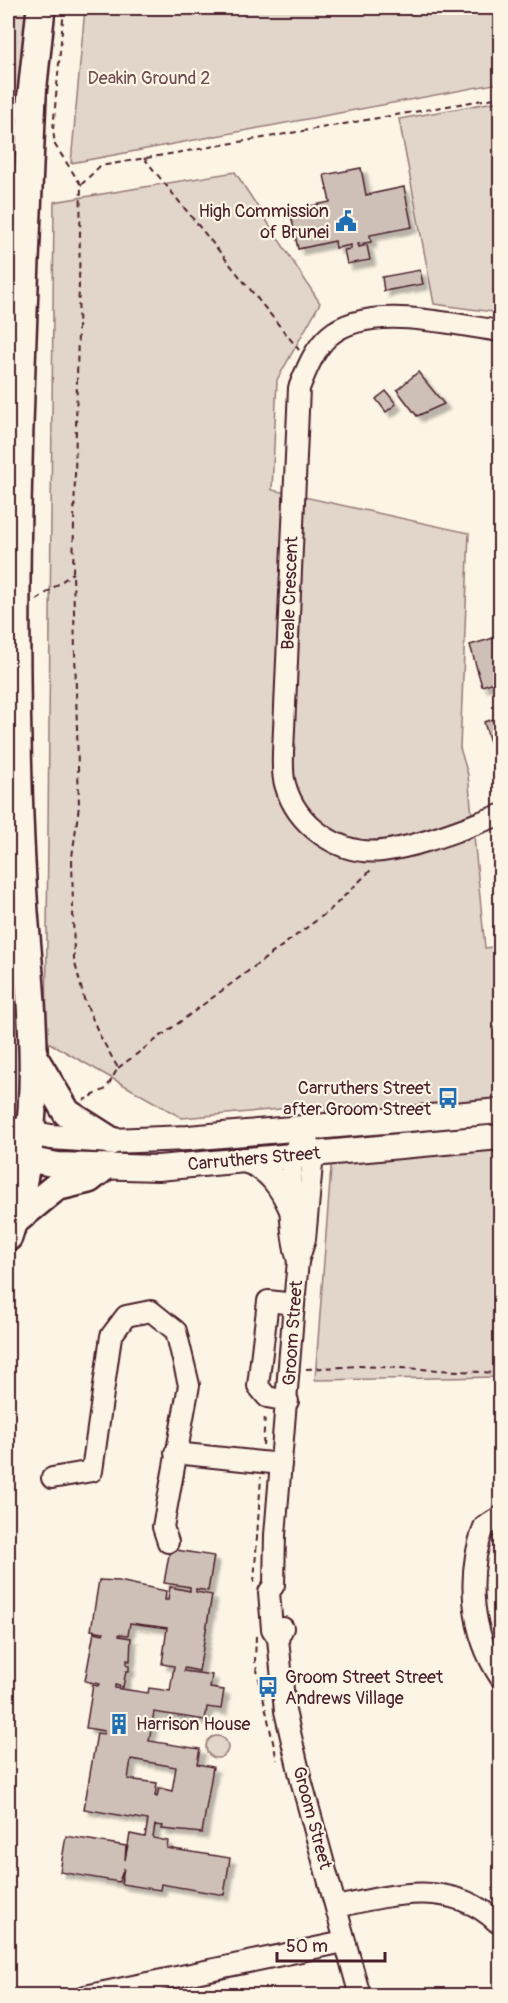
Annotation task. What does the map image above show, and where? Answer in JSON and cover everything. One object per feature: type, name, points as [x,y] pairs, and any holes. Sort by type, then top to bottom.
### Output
[{"type":"highway","points":[[8,359],[41,8]]},
{"type":"highway","points":[[10,1230],[20,1131],[33,1057],[22,874],[16,666],[19,426],[32,95]]},
{"type":"highway","points":[[33,1057],[67,1113],[111,1141]]},
{"type":"highway","points":[[10,1230],[56,1187],[89,1179],[103,1168]]},
{"type":"main road","name":"Carruthers Street","points":[[20,1131],[111,1141],[188,1138],[501,1111]]},
{"type":"main road","name":"Carruthers Street","points":[[18,1158],[58,1165],[158,1168],[501,1137]]},
{"type":"main road","points":[[244,1160],[259,1164],[268,1173],[285,1194],[292,1210]]},
{"type":"street","name":"Beale Crescent","points":[[501,331],[384,316],[355,321],[328,336],[309,362],[299,388],[284,782],[299,813],[309,825],[334,843],[359,850],[382,851],[501,815]]},
{"type":"street","name":"Groom Street","points":[[298,1261],[292,1241],[292,1210],[302,1155],[304,1129]]},
{"type":"street","name":"Groom Street","points":[[302,1155],[306,1239],[298,1261],[288,1401],[271,1463],[274,1585],[269,1593],[272,1629],[278,1638],[285,1711],[337,1907],[344,1942],[360,1995]]},
{"type":"street","points":[[288,1401],[267,1397],[258,1386],[268,1301],[294,1304]]},
{"type":"street","points":[[51,1478],[92,1471],[111,1336],[126,1316],[152,1311],[176,1332],[189,1385],[163,1527],[168,1542]]},
{"type":"street","points":[[175,1453],[271,1463]]},
{"type":"street","points":[[501,1517],[484,1527],[475,1560],[473,1586],[474,1611],[494,1667],[501,1677]]},
{"type":"street","points":[[337,1907],[385,1896],[426,1892],[465,1899],[497,1922]]},
{"type":"street","points":[[85,1995],[344,1942]]},
{"type":"path","points":[[64,8],[53,130],[55,145],[81,185],[73,573],[79,806],[72,857],[74,959],[84,999],[100,1036],[118,1068]]},
{"type":"path","points":[[81,185],[100,166],[501,97]]},
{"type":"path","points":[[144,158],[309,362]]},
{"type":"path","points":[[30,605],[73,573]]},
{"type":"path","points":[[67,1113],[73,1106],[106,1089],[118,1068],[329,911],[395,847]]},
{"type":"path","points":[[290,1370],[420,1367],[501,1373]]},
{"type":"path","points":[[254,1586],[271,1463],[267,1397]]},
{"type":"path","points":[[256,1630],[255,1661],[278,1763]]},
{"type":"green space","points":[[8,8],[31,8],[8,244]]},
{"type":"green space","name":"Deakin Ground 2","points":[[85,8],[500,8],[500,83],[71,163]]},
{"type":"green space","points":[[500,101],[500,313],[434,304],[399,119]]},
{"type":"green space","points":[[235,172],[320,303],[277,380],[272,490],[469,533],[460,748],[468,775],[485,948],[500,946],[500,1377],[315,1380],[331,1168],[325,1105],[182,1118],[46,1041],[54,202]]},
{"type":"green space","points":[[217,1736],[225,1739],[228,1747],[225,1755],[217,1758],[209,1755],[206,1747],[209,1739]]},
{"type":"building","points":[[361,168],[366,195],[404,187],[412,227],[370,235],[371,242],[358,244],[359,247],[367,245],[370,260],[347,264],[344,250],[351,249],[351,245],[336,248],[335,241],[298,249],[290,210],[330,202],[324,175]]},
{"type":"building","points":[[420,270],[423,284],[384,291],[382,277]]},
{"type":"building","points":[[418,372],[444,404],[417,416],[397,390]]},
{"type":"building","points":[[386,391],[396,404],[386,412],[376,399]]},
{"type":"building","points":[[500,636],[500,680],[482,686],[470,645]]},
{"type":"building","points":[[500,717],[500,746],[492,749],[484,722]]},
{"type":"building","name":"Harrison House","points":[[170,1549],[214,1556],[208,1591],[196,1589],[196,1592],[212,1595],[199,1671],[184,1668],[184,1671],[212,1675],[210,1688],[224,1690],[221,1709],[207,1707],[205,1720],[154,1712],[149,1741],[200,1749],[197,1764],[213,1767],[202,1833],[162,1829],[163,1826],[155,1825],[153,1838],[168,1841],[167,1848],[230,1858],[224,1895],[161,1884],[160,1890],[121,1884],[124,1868],[119,1882],[60,1872],[66,1836],[126,1846],[125,1860],[130,1834],[145,1837],[148,1820],[84,1809],[97,1733],[104,1734],[104,1731],[86,1728],[93,1685],[98,1686],[99,1684],[85,1681],[94,1632],[103,1634],[104,1632],[91,1630],[99,1580],[119,1581],[166,1591],[165,1600],[168,1600],[170,1587],[190,1591],[190,1587],[164,1583]],"holes":[[[130,1623],[167,1628],[162,1664],[174,1666],[170,1691],[149,1688],[148,1693],[115,1688],[115,1685],[123,1687],[126,1671],[129,1671],[127,1660],[130,1661],[131,1638],[119,1636],[119,1634],[128,1635]],[[131,1759],[176,1767],[172,1791],[159,1788],[157,1797],[155,1796],[157,1783],[128,1779]]]},
{"type":"place","name":"High Commission of Brunei","points":[[346,221]]},
{"type":"place","name":"Carruthers Street after Groom Street","points":[[448,1098]]},
{"type":"place","name":"Groom Street Street Andrews Village","points":[[268,1687]]},
{"type":"place","name":"Harrison House","points":[[119,1724]]}]
